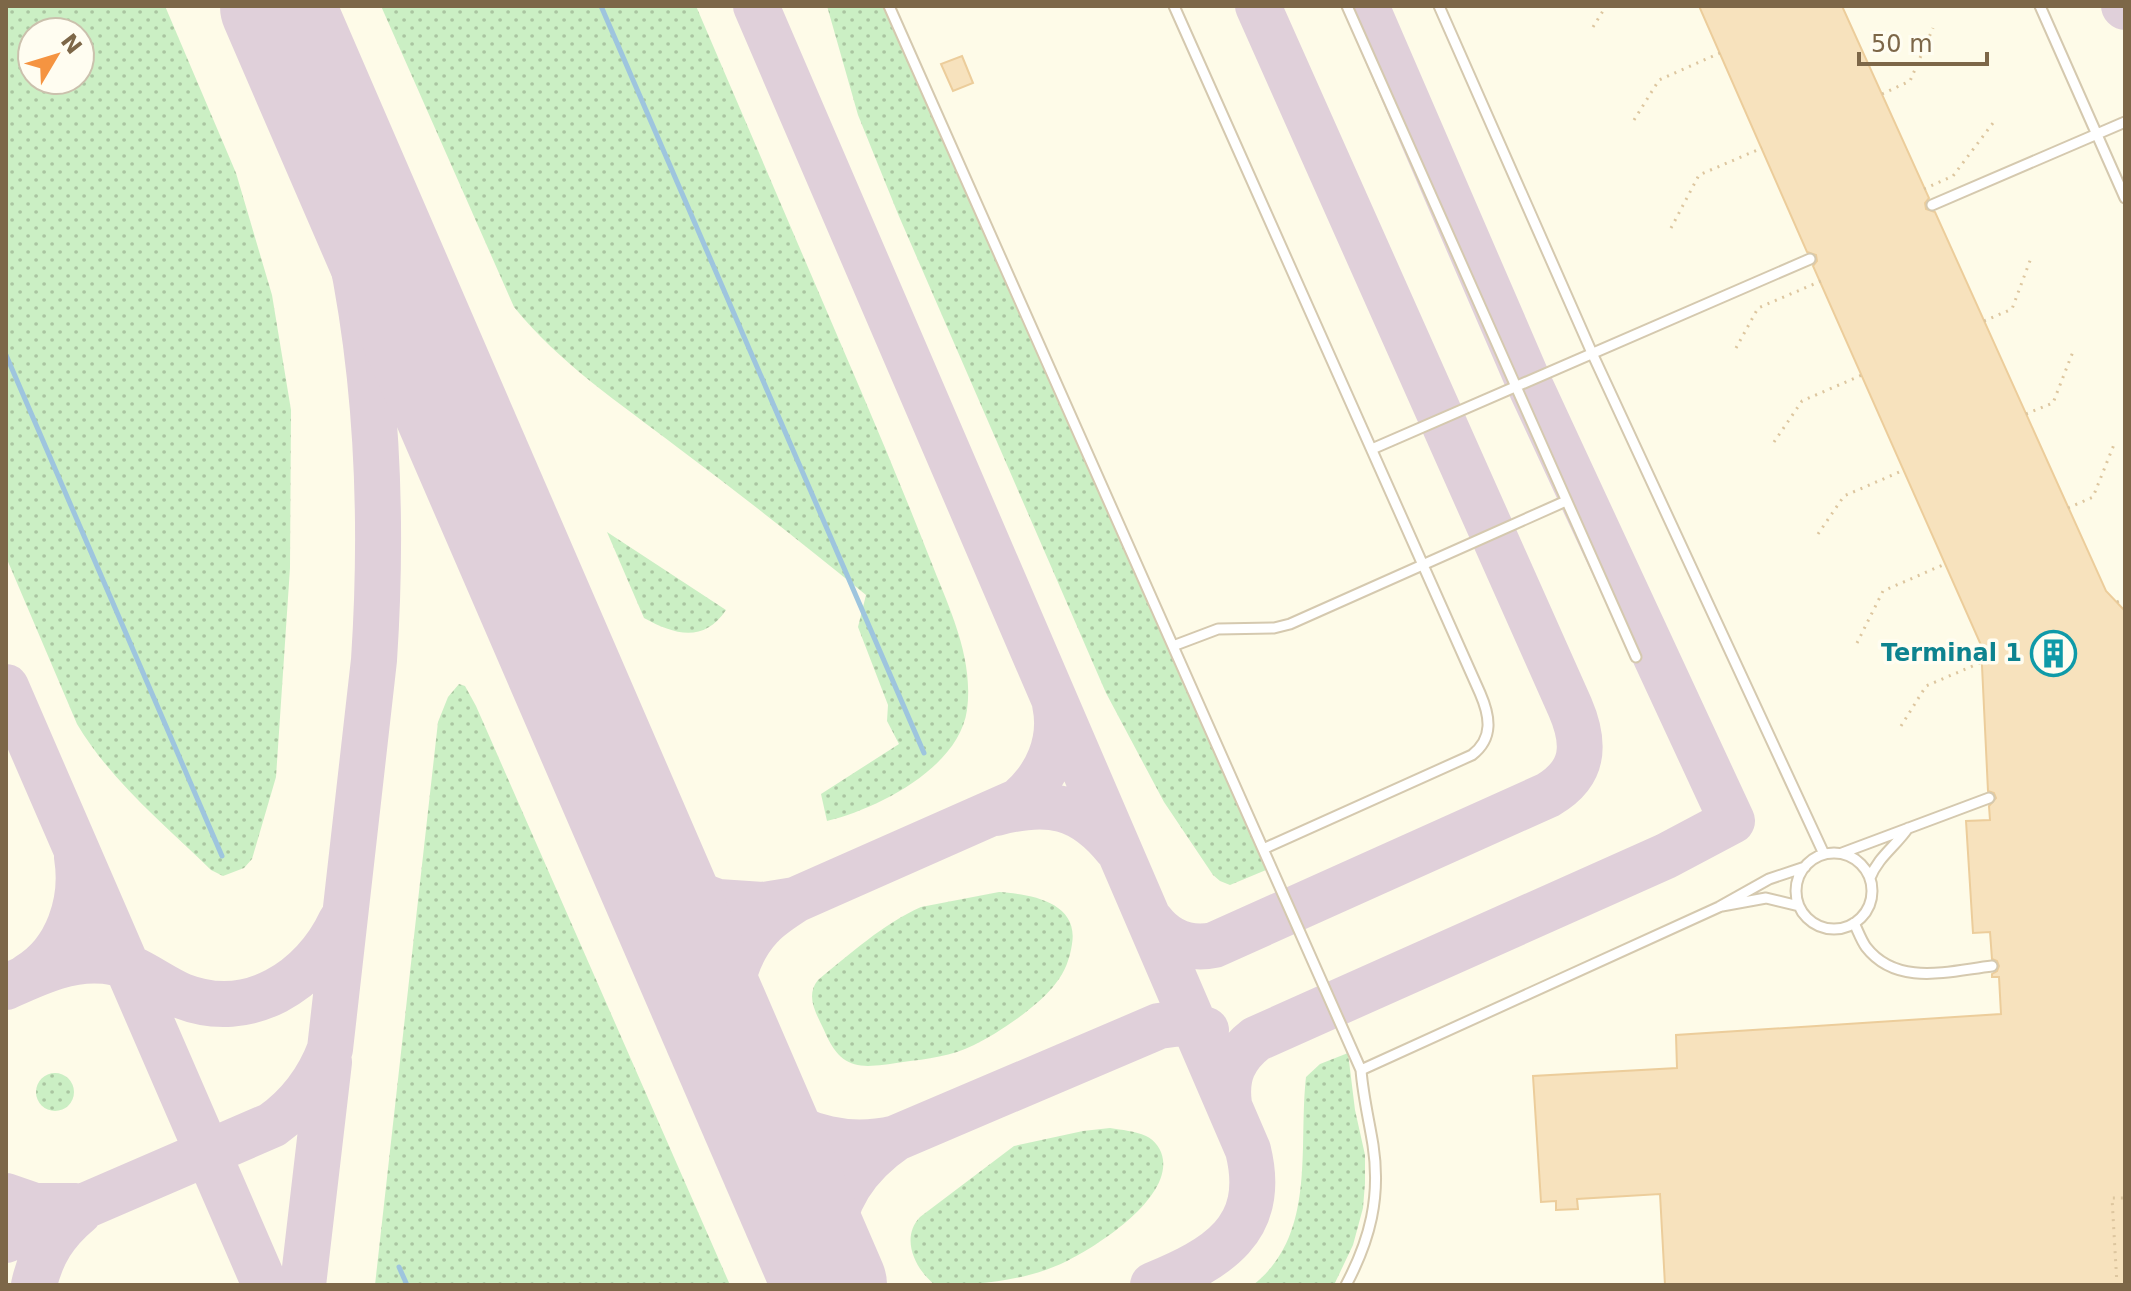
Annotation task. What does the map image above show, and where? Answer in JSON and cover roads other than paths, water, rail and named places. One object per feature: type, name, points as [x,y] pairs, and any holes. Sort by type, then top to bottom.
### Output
[{"type":"lane","points":[[889,6],[1361,1070],[1374,1150],[1376,1198],[1367,1242],[1346,1285]]},
{"type":"lane","points":[[1174,6],[1487,710],[1488,731],[1484,742],[1472,755],[1263,849]]},
{"type":"lane","points":[[1347,6],[1636,657]]},
{"type":"lane","points":[[1439,6],[1592,353],[1824,854]]},
{"type":"lane","points":[[2040,6],[2125,198]]},
{"type":"lane","points":[[1932,205],[2125,122]]},
{"type":"lane","points":[[1372,449],[1810,259]]},
{"type":"lane","points":[[1173,646],[1218,629],[1274,628],[1290,624],[1566,501]]},
{"type":"lane","points":[[1361,1070],[1719,907],[1769,879],[1805,867],[1824,854],[1842,853],[1989,798]]},
{"type":"lane","points":[[1870,878],[1885,852],[1898,843],[1908,828]]},
{"type":"lane","points":[[1805,867],[1795,891],[1799,906],[1809,921],[1819,927],[1841,929],[1854,923],[1868,909],[1872,898],[1870,878],[1862,865],[1842,853]]},
{"type":"lane","points":[[1719,907],[1766,898],[1799,906]]},
{"type":"lane","points":[[1854,923],[1866,947],[1886,964],[1902,972],[1921,975],[1992,966]]},
{"type":"waterway","points":[[601,6],[924,753]]},
{"type":"waterway","points":[[6,355],[222,856]]},
{"type":"waterway","points":[[399,1267],[407,1285]]},
{"type":"place","name":"Terminal 1","points":[[2053,653]]}]
